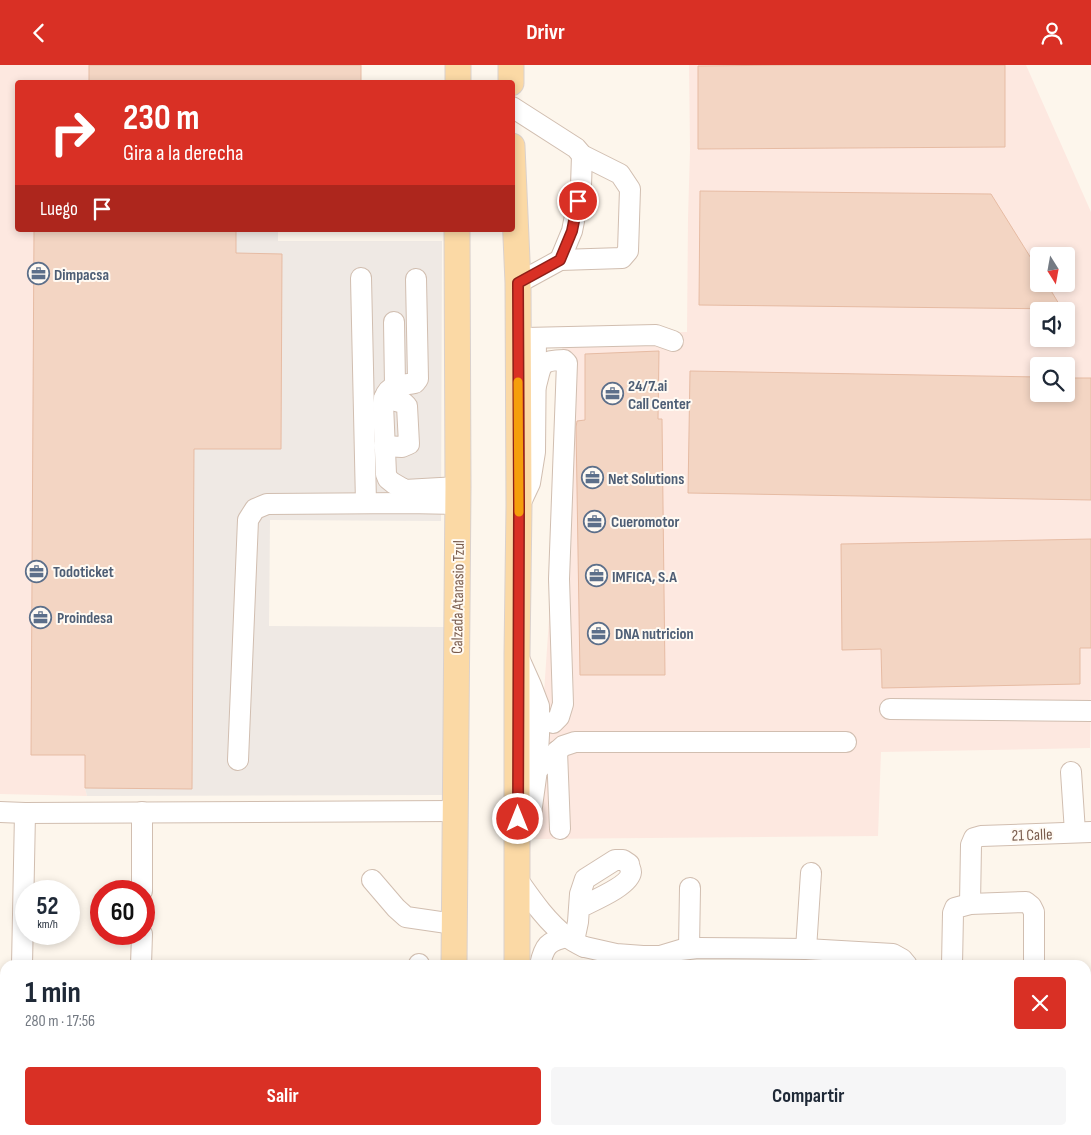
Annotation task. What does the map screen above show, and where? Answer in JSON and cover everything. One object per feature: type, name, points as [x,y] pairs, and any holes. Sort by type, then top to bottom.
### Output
[{"type":"main road","points":[[458,65],[458,80]]},
{"type":"main road","points":[[511,65],[511,80]]},
{"type":"main road","points":[[515,214],[518,283],[527,338],[519,506],[517,960]]},
{"type":"main road","name":"Calzada Atanasio Tzul","points":[[454,960],[458,232]]},
{"type":"street","points":[[515,109],[576,148],[582,155],[620,175],[630,189],[628,251],[622,258],[560,260],[518,283]]},
{"type":"street","points":[[560,260],[572,231],[576,213],[581,186],[582,155]]},
{"type":"street","points":[[361,278],[366,503]]},
{"type":"street","points":[[390,392],[415,383],[418,379],[416,279]]},
{"type":"street","points":[[390,392],[394,322]]},
{"type":"street","points":[[519,506],[530,483],[535,452],[535,389],[527,338],[656,335],[673,341]]},
{"type":"street","points":[[535,389],[542,365],[546,361],[564,360],[566,363],[559,579],[563,704],[559,717],[553,723]]},
{"type":"street","points":[[390,392],[406,405],[409,443],[402,447],[384,446],[388,479],[405,489],[458,496]]},
{"type":"street","points":[[238,760],[248,520],[254,509],[267,505],[366,503],[458,496]]},
{"type":"street","points":[[517,655],[532,685],[539,706],[537,770],[531,814],[518,838]]},
{"type":"street","points":[[539,706],[562,733],[566,746],[560,829]]},
{"type":"street","points":[[890,709],[1091,711]]},
{"type":"street","points":[[537,770],[566,746],[846,742]]},
{"type":"street","points":[[1071,772],[1083,832]]},
{"type":"street","points":[[0,812],[455,811]]},
{"type":"street","points":[[142,812],[142,880]]},
{"type":"street","points":[[22,960],[25,813]]},
{"type":"street","name":"21 Calle","points":[[970,904],[971,845],[974,838],[981,836],[1083,832]]},
{"type":"street","points":[[806,949],[811,873]]},
{"type":"street","points":[[372,880],[406,917],[454,924]]},
{"type":"street","points":[[518,880],[534,903],[597,960]]},
{"type":"street","points":[[689,949],[690,888]]},
{"type":"street","points":[[952,960],[953,913],[955,908],[970,904],[1026,902],[1034,912],[1034,960]]},
{"type":"street","points":[[575,942],[579,908]]},
{"type":"street","points":[[541,960],[544,950],[555,940],[575,942],[637,960],[689,949],[707,948],[806,949],[893,954],[903,960]]},
{"type":"street","points":[[141,960],[142,945]]},
{"type":"street","points":[[405,1135],[423,1135]]},
{"type":"shaded area","points":[[0,65],[89,65],[89,80],[15,80],[15,232],[88,232],[85,788],[87,796],[0,794]]},
{"type":"shaded area","points":[[689,65],[1026,65],[1091,212],[1090,748],[881,752],[878,836],[534,839],[563,415],[562,334],[687,332],[690,150]]},
{"type":"shaded area","points":[[88,232],[278,232],[278,241],[442,241],[441,521],[270,520],[269,626],[444,627],[443,795],[87,796],[85,788]]},
{"type":"building","points":[[89,65],[361,65],[361,80],[89,80]]},
{"type":"building","points":[[1005,65],[1005,147],[698,149],[698,66]]},
{"type":"building","points":[[700,191],[991,194],[1030,257],[1030,293],[1052,293],[1058,302],[1030,302],[1030,309],[699,305]]},
{"type":"building","points":[[34,232],[236,232],[236,253],[282,254],[281,449],[194,449],[192,789],[85,788],[85,755],[31,755]]},
{"type":"building","points":[[659,351],[658,419],[662,419],[665,675],[580,675],[576,427],[577,421],[585,420],[585,354]]},
{"type":"building","points":[[690,371],[1030,377],[1030,402],[1075,402],[1075,378],[1091,378],[1091,500],[688,493]]},
{"type":"building","points":[[1091,539],[1091,648],[1080,648],[1080,684],[882,688],[881,649],[842,650],[841,544]]},
{"type":"slow traffic","points":[[518,382],[519,512]]},
{"type":"place","name":"Dimpacsa","points":[[38,274]]},
{"type":"place","name":"24/7.ai Call Center","points":[[612,394]]},
{"type":"place","name":"Net Solutions","points":[[592,478]]},
{"type":"place","name":"Cueromotor","points":[[595,521]]},
{"type":"place","name":"Todoticket","points":[[37,571]]},
{"type":"place","name":"IMFICA, S.A","points":[[596,576]]},
{"type":"place","name":"Proindesa","points":[[41,617]]},
{"type":"place","name":"DNA nutricion","points":[[599,633]]},
{"type":"route","points":[[518,819],[518,283],[560,260],[572,231],[578,201]]}]
